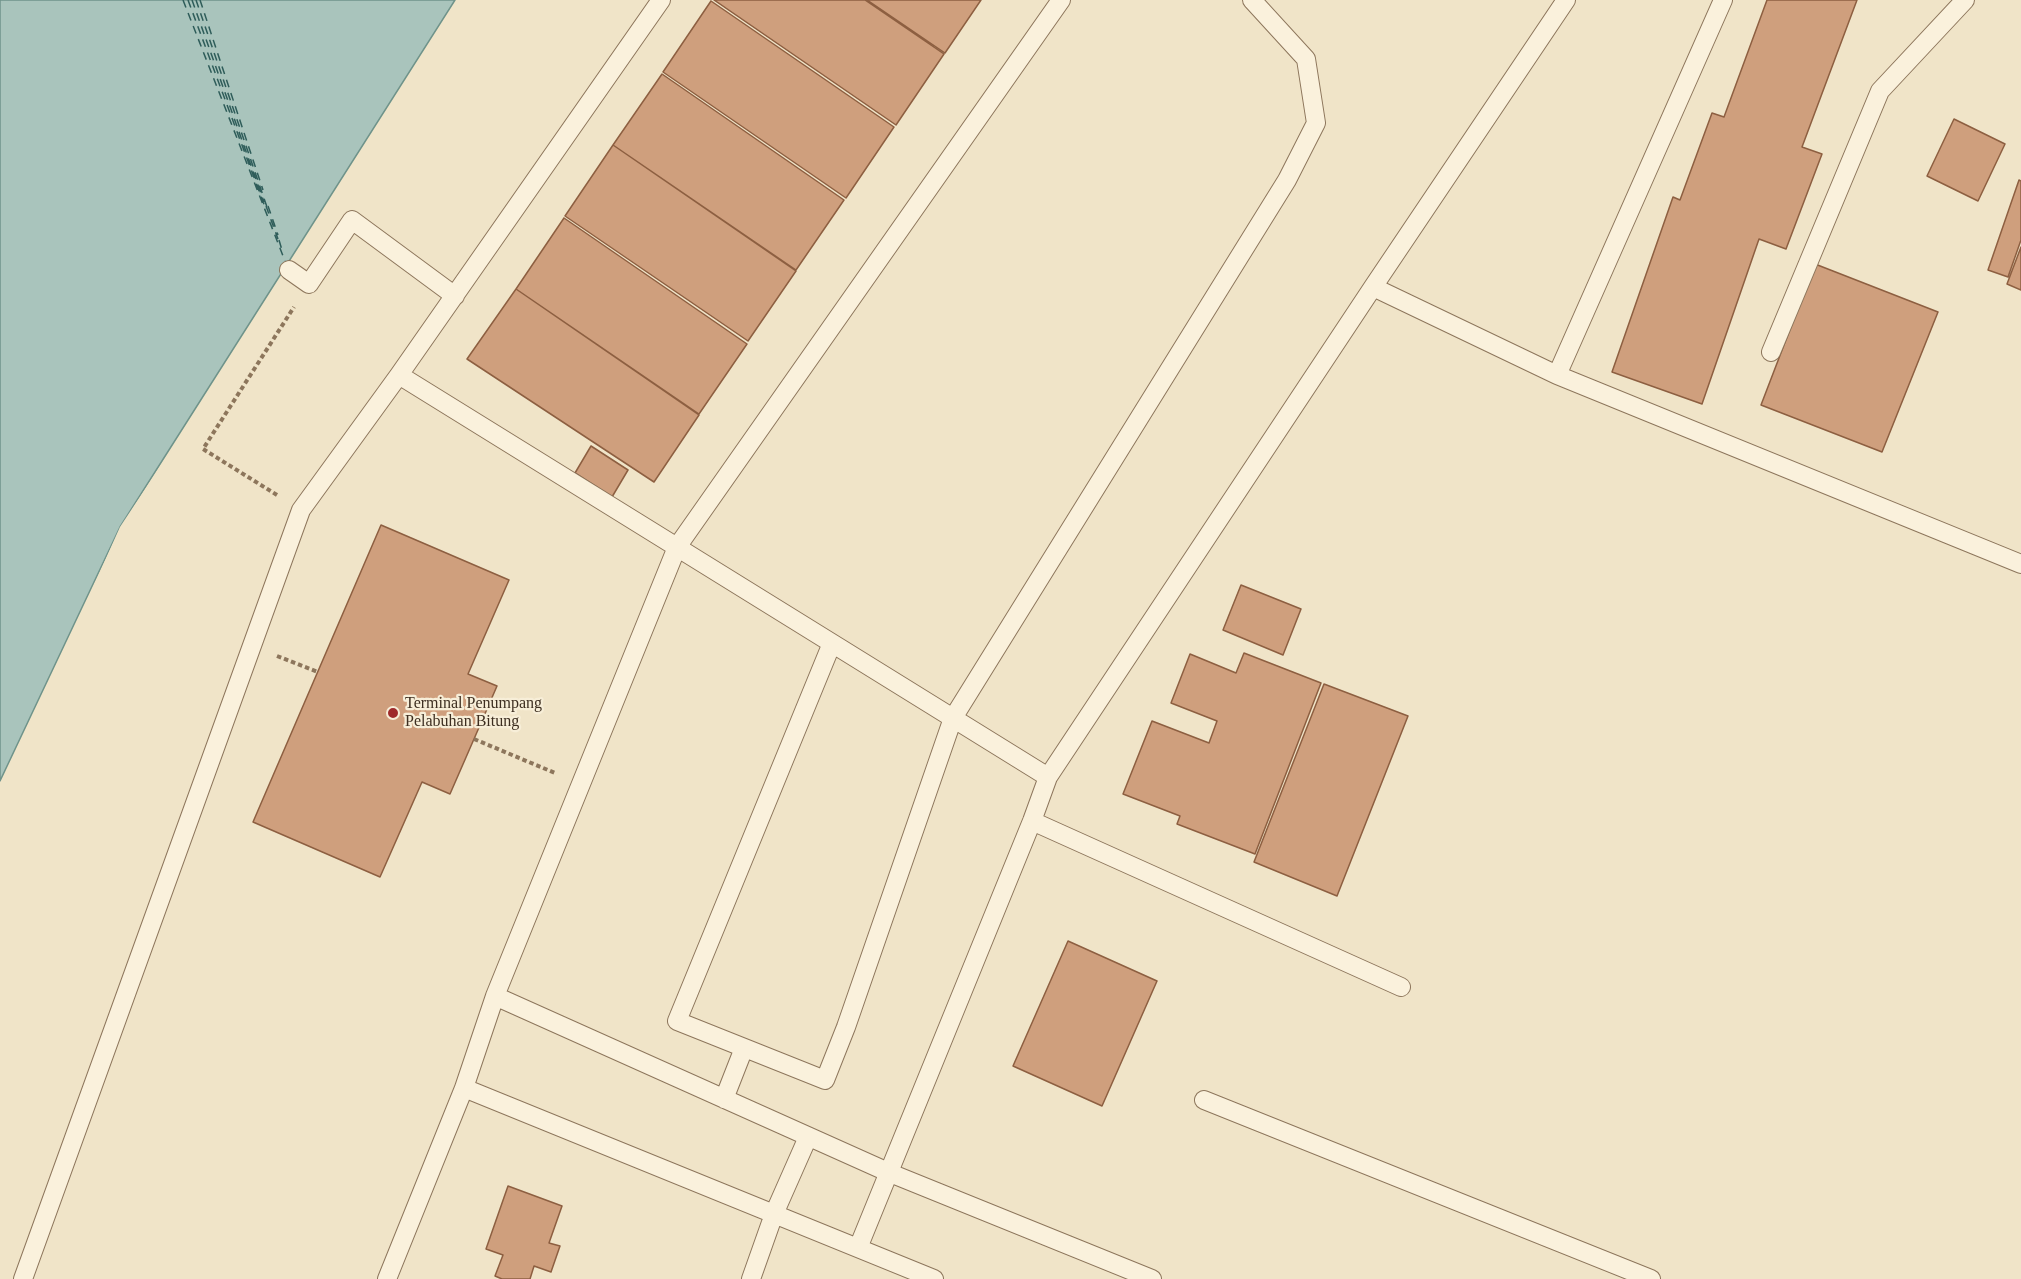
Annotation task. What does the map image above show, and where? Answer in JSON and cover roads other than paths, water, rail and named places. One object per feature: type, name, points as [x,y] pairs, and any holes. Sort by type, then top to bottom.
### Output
[{"type":"lane","points":[[23,1279],[301,510],[455,296],[661,0]]},
{"type":"lane","points":[[387,1279],[464,1088],[495,996],[677,547],[1061,0]]},
{"type":"lane","points":[[832,643],[677,1022],[825,1080],[846,1027],[953,718],[1287,180],[1316,123],[1306,59],[1252,0]]},
{"type":"lane","points":[[858,1248],[1048,777],[1566,0]]},
{"type":"lane","points":[[1557,375],[1723,0]]},
{"type":"lane","points":[[1771,352],[1880,91],[1965,0]]},
{"type":"lane","points":[[289,270],[309,284],[352,220],[455,296]]},
{"type":"lane","points":[[1373,287],[1557,375],[2021,564]]},
{"type":"lane","points":[[399,375],[1048,777]]},
{"type":"lane","points":[[1032,821],[1401,987]]},
{"type":"lane","points":[[495,996],[890,1173],[1152,1279]]},
{"type":"lane","points":[[724,1098],[744,1048]]},
{"type":"lane","points":[[464,1088],[934,1279]]},
{"type":"lane","points":[[1204,1100],[1650,1279]]},
{"type":"lane","points":[[751,1279],[774,1214],[808,1137]]},
{"type":"water","points":[[0,0],[455,0],[120,527],[0,781]]},
{"type":"place","name":"Terminal Penumpang Pelabuhan Bitung","points":[[393,713]]}]
